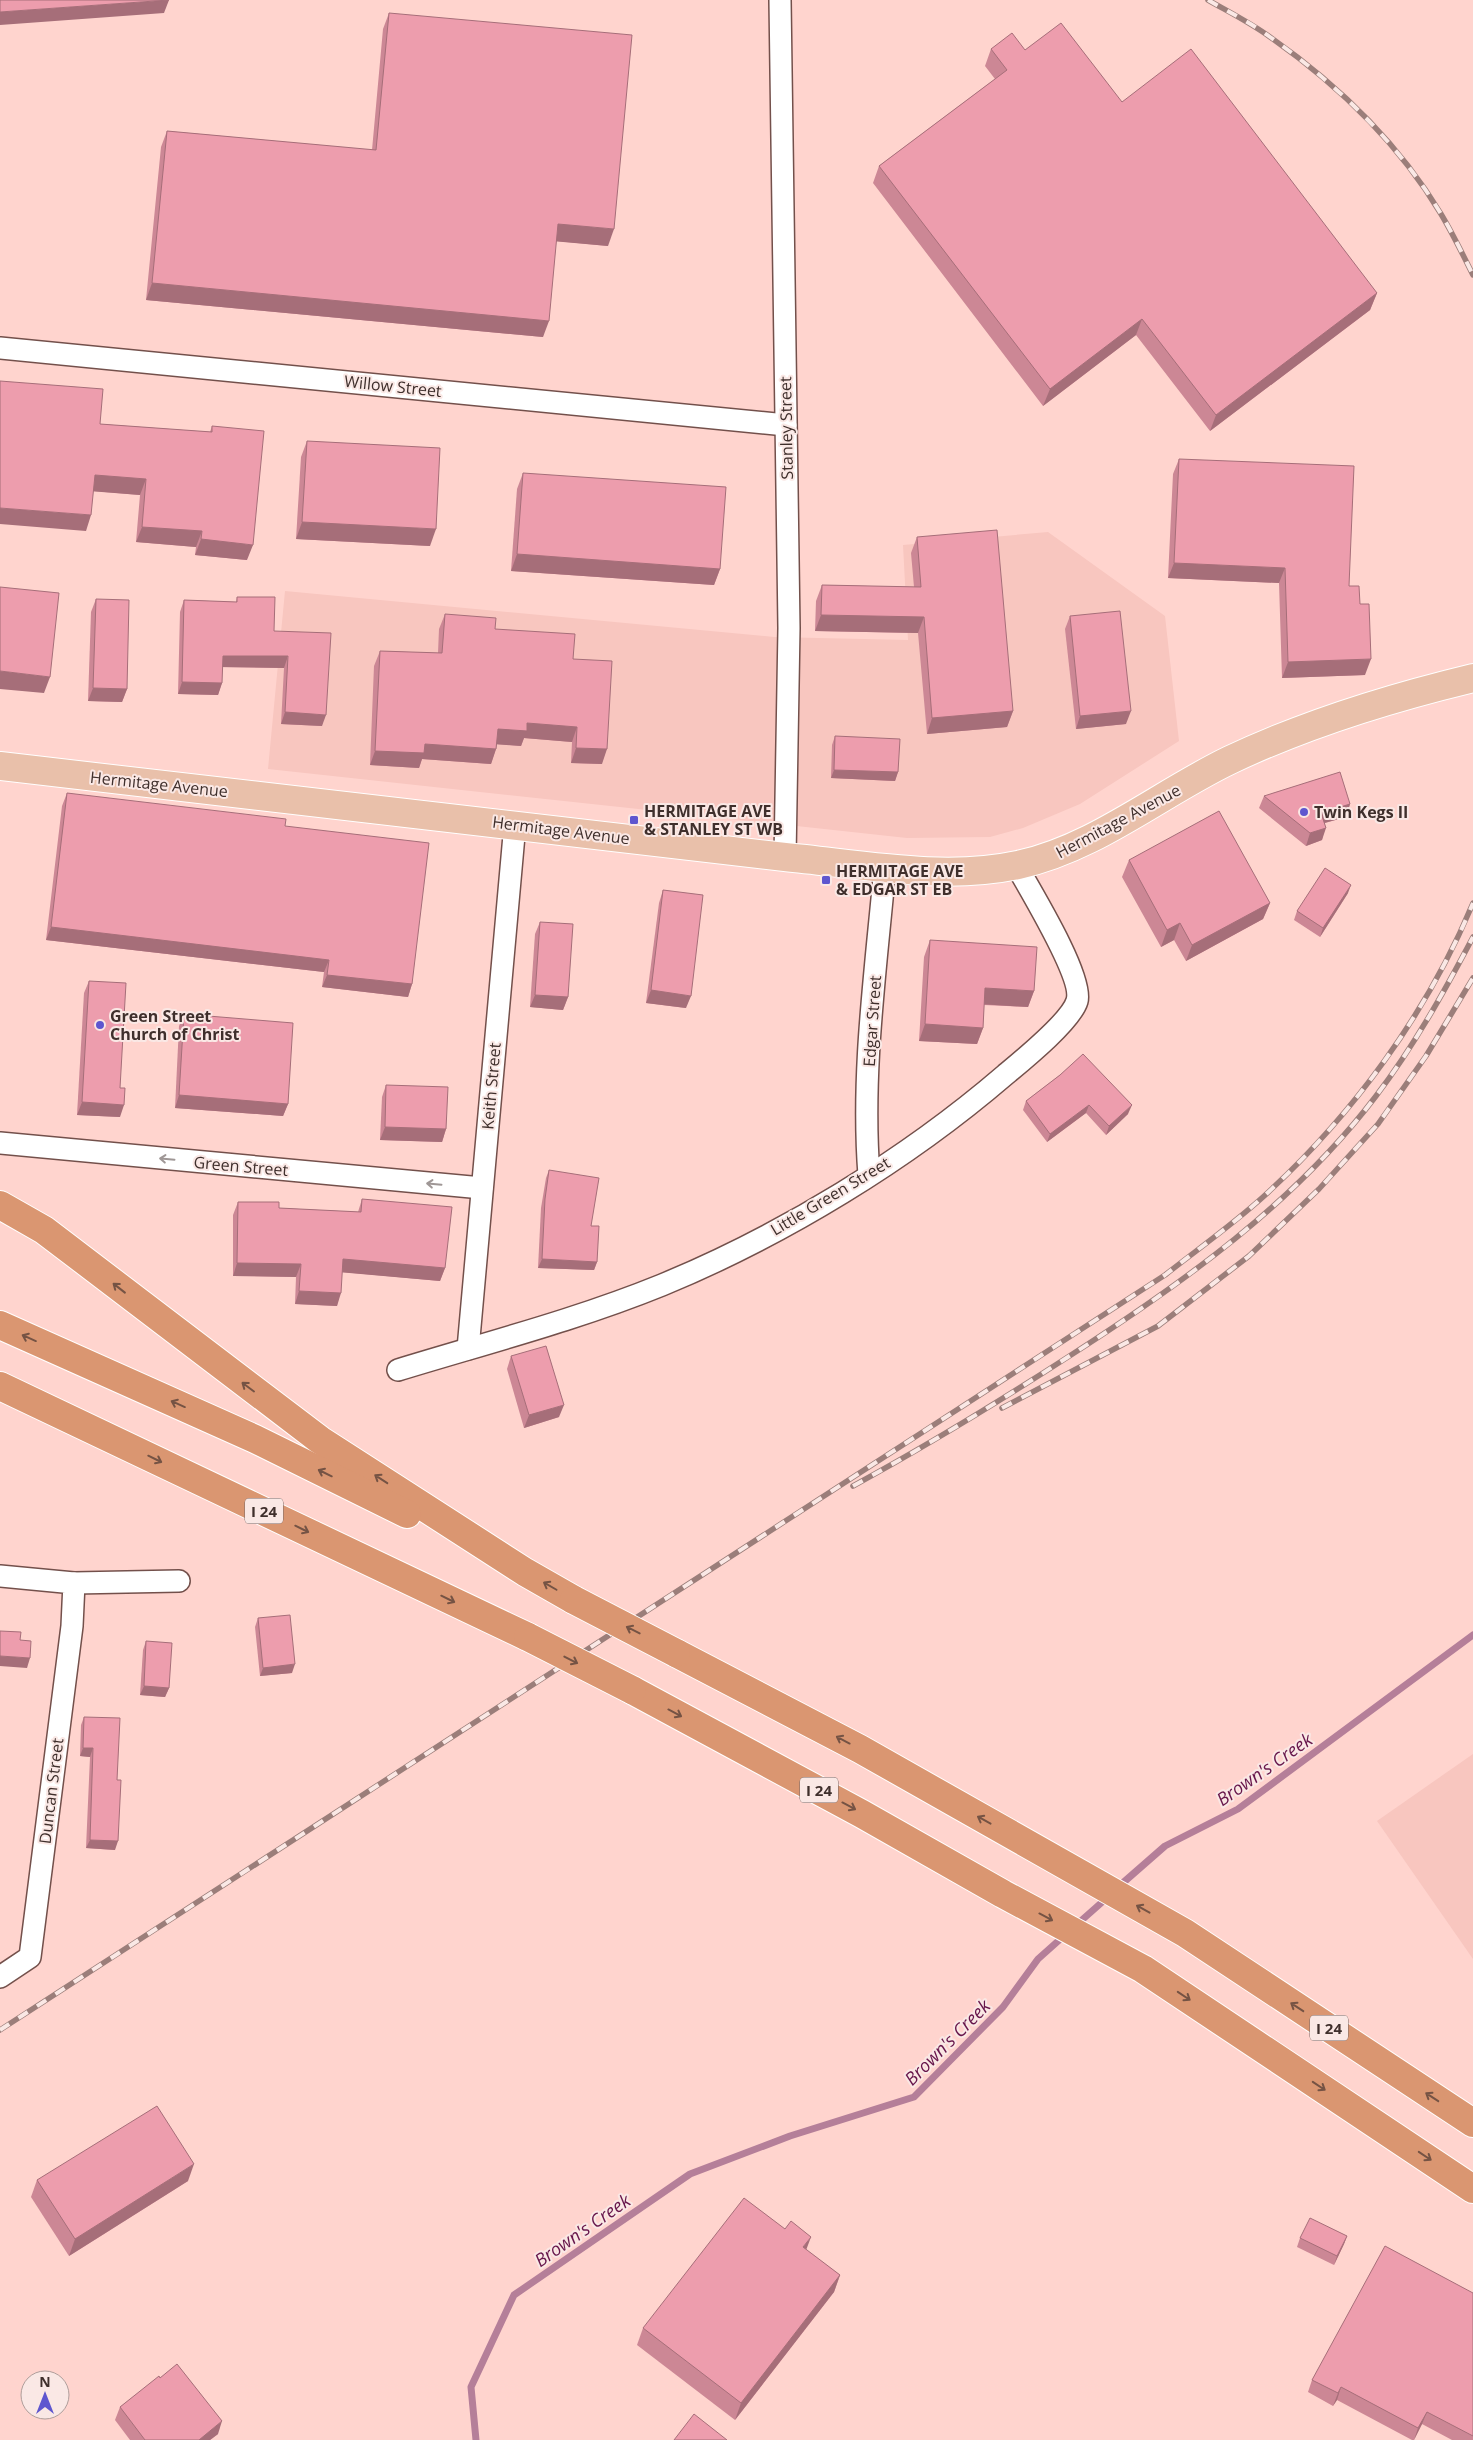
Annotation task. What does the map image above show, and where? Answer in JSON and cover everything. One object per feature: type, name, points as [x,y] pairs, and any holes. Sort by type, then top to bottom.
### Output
[{"type":"highway","points":[[0,1205],[44,1230],[320,1440],[525,1572]]},
{"type":"highway","name":"I 24","points":[[0,1325],[255,1439],[525,1572],[574,1600],[860,1749],[1185,1933],[1473,2124]]},
{"type":"highway","name":"I 24","points":[[0,1386],[528,1638],[632,1690],[862,1814],[1003,1894],[1143,1969],[1473,2188]]},
{"type":"highway","points":[[0,1402],[120,1442]]},
{"type":"main road","name":"Hermitage Avenue","points":[[0,766],[515,824],[785,857],[884,867],[972,871],[1016,866],[1054,856],[1229,760],[1311,725],[1413,692],[1473,678]]},
{"type":"street","name":"Stanley Street","points":[[780,0],[790,628],[785,857]]},
{"type":"street","name":"Willow Street","points":[[0,348],[786,425]]},
{"type":"street","name":"Keith Street","points":[[468,1349],[515,824]]},
{"type":"street","name":"Little Green Street","points":[[398,1370],[569,1318],[661,1285],[730,1255],[869,1175],[965,1109],[1046,1038],[1066,1018],[1076,1003],[1078,991],[1072,971],[1016,866]]},
{"type":"street","name":"Edgar Street","points":[[869,1175],[866,1133],[869,1057],[884,867]]},
{"type":"street","name":"Green Street","points":[[0,1143],[482,1188]]},
{"type":"street","points":[[0,1576],[74,1583],[179,1581]]},
{"type":"street","name":"Duncan Street","points":[[0,1977],[30,1957],[72,1626],[74,1583]]},
{"type":"shaded area","points":[[1048,532],[1165,616],[1179,741],[1080,804],[1023,828],[990,837],[907,838],[268,769],[285,591],[774,637],[908,640],[903,545]]},
{"type":"shaded area","points":[[1473,1754],[1473,1959],[1377,1821]]},
{"type":"building","points":[[0,0],[169,0],[0,12]]},
{"type":"building","points":[[389,13],[632,35],[614,229],[558,224],[549,321],[152,283],[167,131],[376,150]]},
{"type":"building","points":[[1061,23],[1122,102],[1191,49],[1377,293],[1216,415],[1142,319],[1050,389],[879,166],[1007,70],[991,49],[1012,33],[1025,50]]},
{"type":"building","points":[[0,381],[103,389],[100,424],[212,432],[212,426],[264,431],[253,545],[201,539],[202,531],[142,527],[146,479],[95,475],[91,515],[0,508]]},
{"type":"building","points":[[307,441],[440,448],[436,529],[302,522]]},
{"type":"building","points":[[1179,459],[1354,466],[1349,586],[1359,586],[1360,604],[1369,604],[1371,659],[1288,662],[1285,568],[1174,563]]},
{"type":"building","points":[[523,473],[726,487],[720,569],[517,554]]},
{"type":"building","points":[[997,530],[1013,711],[932,718],[924,617],[821,615],[822,585],[921,587],[917,537]]},
{"type":"building","points":[[0,587],[59,593],[50,677],[0,671]]},
{"type":"building","points":[[237,597],[275,597],[274,631],[331,633],[326,715],[285,712],[288,656],[223,656],[222,683],[182,682],[184,600],[237,602]]},
{"type":"building","points":[[96,599],[129,600],[127,689],[93,688]]},
{"type":"building","points":[[1120,611],[1131,711],[1080,716],[1070,616]]},
{"type":"building","points":[[445,614],[496,618],[495,629],[575,634],[573,659],[612,661],[607,749],[576,748],[577,727],[527,723],[527,731],[498,729],[496,749],[425,744],[424,753],[375,751],[380,651],[442,653]]},
{"type":"building","points":[[835,736],[900,739],[898,772],[834,770]]},
{"type":"building","name":"Twin Kegs II","points":[[1340,772],[1350,804],[1321,813],[1326,828],[1310,833],[1264,796]]},
{"type":"building","points":[[67,793],[286,819],[285,826],[429,843],[412,984],[327,975],[329,960],[51,927]]},
{"type":"building","points":[[1219,811],[1270,903],[1192,945],[1180,923],[1167,930],[1129,860]]},
{"type":"building","points":[[1325,868],[1351,885],[1323,928],[1297,911]]},
{"type":"building","points":[[663,890],[703,895],[691,996],[651,990]]},
{"type":"building","points":[[540,922],[573,924],[568,997],[535,995]]},
{"type":"building","points":[[930,940],[1037,947],[1034,991],[985,988],[983,1028],[925,1024]]},
{"type":"building","points":[[89,981],[126,983],[120,1088],[125,1088],[124,1105],[82,1102]]},
{"type":"building","points":[[184,1014],[293,1023],[288,1104],[179,1095]]},
{"type":"building","points":[[1083,1054],[1132,1105],[1109,1126],[1089,1105],[1050,1134],[1026,1101],[1060,1075]]},
{"type":"building","points":[[386,1085],[448,1087],[446,1129],[385,1127]]},
{"type":"building","points":[[549,1170],[599,1178],[591,1226],[599,1226],[597,1262],[542,1259],[545,1199]]},
{"type":"building","points":[[362,1199],[452,1207],[445,1268],[343,1259],[341,1293],[299,1291],[301,1264],[237,1263],[238,1202],[279,1202],[279,1208],[361,1212]]},
{"type":"building","points":[[546,1346],[564,1405],[529,1415],[511,1356]]},
{"type":"building","points":[[290,1615],[295,1664],[263,1668],[258,1618]]},
{"type":"building","points":[[0,1631],[21,1632],[20,1640],[31,1641],[30,1658],[0,1656]]},
{"type":"building","points":[[146,1641],[172,1643],[169,1688],[144,1686]]},
{"type":"building","points":[[84,1717],[120,1718],[117,1780],[121,1780],[118,1841],[90,1840],[93,1748],[83,1748]]},
{"type":"building","points":[[157,2106],[194,2164],[75,2239],[37,2180]]},
{"type":"building","points":[[744,2198],[785,2229],[791,2221],[811,2237],[803,2247],[840,2275],[741,2403],[643,2328]]},
{"type":"building","points":[[1310,2218],[1347,2236],[1337,2256],[1300,2238]]},
{"type":"building","points":[[1385,2246],[1473,2293],[1473,2436],[1427,2412],[1418,2428],[1341,2387],[1338,2393],[1312,2380]]},
{"type":"building","points":[[177,2364],[222,2421],[199,2440],[145,2440],[120,2407]]},
{"type":"building","points":[[694,2414],[727,2440],[674,2440]]},
{"type":"waterway","name":"Brown's Creek","points":[[1117,1888],[1165,1846],[1238,1809],[1473,1635]]},
{"type":"waterway","name":"Brown's Creek","points":[[1074,1927],[1109,1896]]},
{"type":"waterway","name":"Brown's Creek","points":[[476,2440],[471,2387],[514,2295],[690,2174],[790,2136],[914,2097],[1003,2007],[1038,1959],[1066,1934]]},
{"type":"railway","points":[[1208,0],[1255,27],[1295,55],[1365,117],[1406,163],[1424,188],[1458,244],[1473,275]]},
{"type":"railway","points":[[0,2030],[1165,1275],[1263,1197],[1296,1166],[1356,1098],[1410,1023],[1433,984],[1473,903]]},
{"type":"railway","points":[[853,1486],[964,1422],[1113,1328],[1195,1270],[1273,1206],[1344,1135],[1376,1096],[1428,1018],[1473,937]]},
{"type":"railway","points":[[1002,1408],[1158,1326],[1249,1256],[1319,1189],[1378,1124],[1426,1056],[1473,978]]},
{"type":"place","name":"Twin Kegs II","points":[[1304,812]]},
{"type":"place","name":"HERMITAGE AVE & STANLEY ST WB","points":[[634,820]]},
{"type":"place","name":"HERMITAGE AVE & EDGAR ST EB","points":[[826,880]]},
{"type":"place","name":"Green Street Church of Christ","points":[[100,1025]]}]
